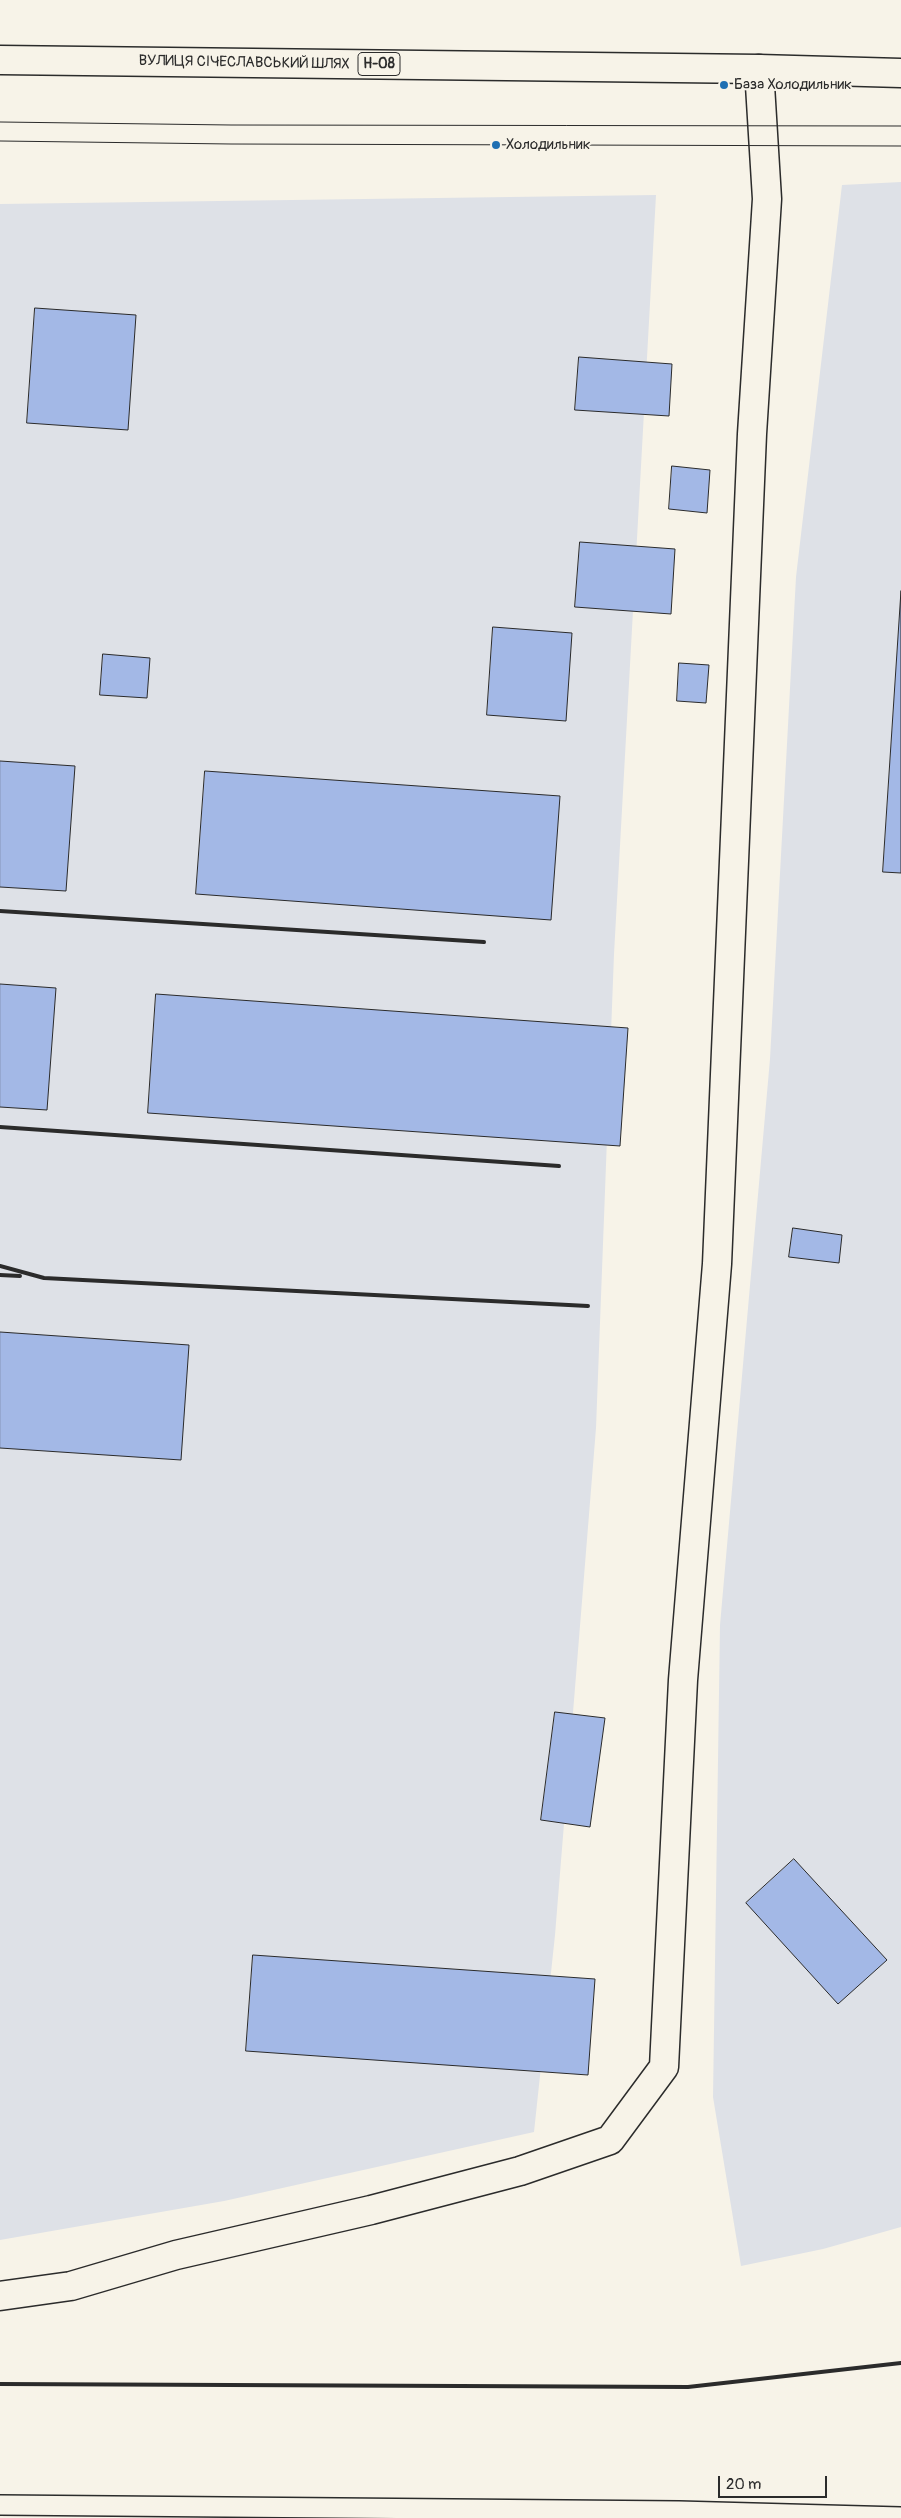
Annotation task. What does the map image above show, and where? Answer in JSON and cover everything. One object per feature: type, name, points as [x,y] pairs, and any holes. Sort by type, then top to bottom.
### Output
[{"type":"street","name":"ВУЛИЦЯ СІЧЕСЛАВСЬКИЙ ШЛЯХ","points":[[0,60],[758,69],[901,74]]},
{"type":"street","name":"ВУЛИЦЯ СІЧЕСЛАВСЬКИЙ ШЛЯХ","points":[[758,69],[901,63]]},
{"type":"street","points":[[0,2296],[72,2286],[176,2255],[371,2210],[520,2171],[610,2140],[664,2067],[683,1680],[717,1264],[752,444],[767,199],[758,69]]},
{"type":"lane","points":[[0,2505],[659,2511],[901,2516]]},
{"type":"shaded area","points":[[901,182],[901,2227],[823,2249],[741,2266],[713,2097],[720,1625],[770,1059],[796,577],[842,185]]},
{"type":"shaded area","points":[[656,195],[614,954],[596,1428],[555,1935],[534,2132],[224,2201],[0,2240],[0,204]]},
{"type":"building","points":[[35,308],[136,315],[128,430],[27,423]]},
{"type":"building","points":[[579,357],[672,364],[669,416],[575,410]]},
{"type":"building","points":[[672,466],[710,470],[707,513],[669,509]]},
{"type":"building","points":[[580,542],[675,549],[671,614],[575,607]]},
{"type":"building","points":[[901,591],[901,873],[883,872]]},
{"type":"building","points":[[493,627],[572,633],[566,721],[487,715]]},
{"type":"building","points":[[103,654],[150,658],[147,698],[100,695]]},
{"type":"building","points":[[679,663],[709,665],[706,703],[677,701]]},
{"type":"building","points":[[0,761],[75,766],[66,891],[0,887]]},
{"type":"building","points":[[205,771],[560,796],[551,920],[196,894]]},
{"type":"building","points":[[0,984],[56,988],[47,1110],[0,1107]]},
{"type":"building","points":[[156,994],[628,1028],[620,1146],[148,1113]]},
{"type":"building","points":[[793,1228],[842,1235],[839,1263],[789,1257]]},
{"type":"building","points":[[0,1332],[189,1345],[181,1460],[0,1448]]},
{"type":"building","points":[[555,1712],[605,1718],[590,1827],[541,1820]]},
{"type":"building","points":[[794,1859],[887,1960],[838,2004],[746,1903]]},
{"type":"building","points":[[253,1955],[595,1979],[588,2075],[246,2051]]},
{"type":"tram line","points":[[0,122],[231,125],[901,126]]},
{"type":"tram line","points":[[0,141],[231,144],[901,146]]},
{"type":"railway","points":[[0,911],[484,942]]},
{"type":"railway","points":[[0,1127],[559,1166]]},
{"type":"railway","points":[[0,1266],[44,1278],[588,1306]]},
{"type":"railway","points":[[0,1275],[20,1276]]},
{"type":"railway","points":[[0,2384],[688,2387],[901,2363]]},
{"type":"place","name":"База Холодильник","points":[[724,85]]},
{"type":"place","name":"Холодильник","points":[[496,145]]}]
